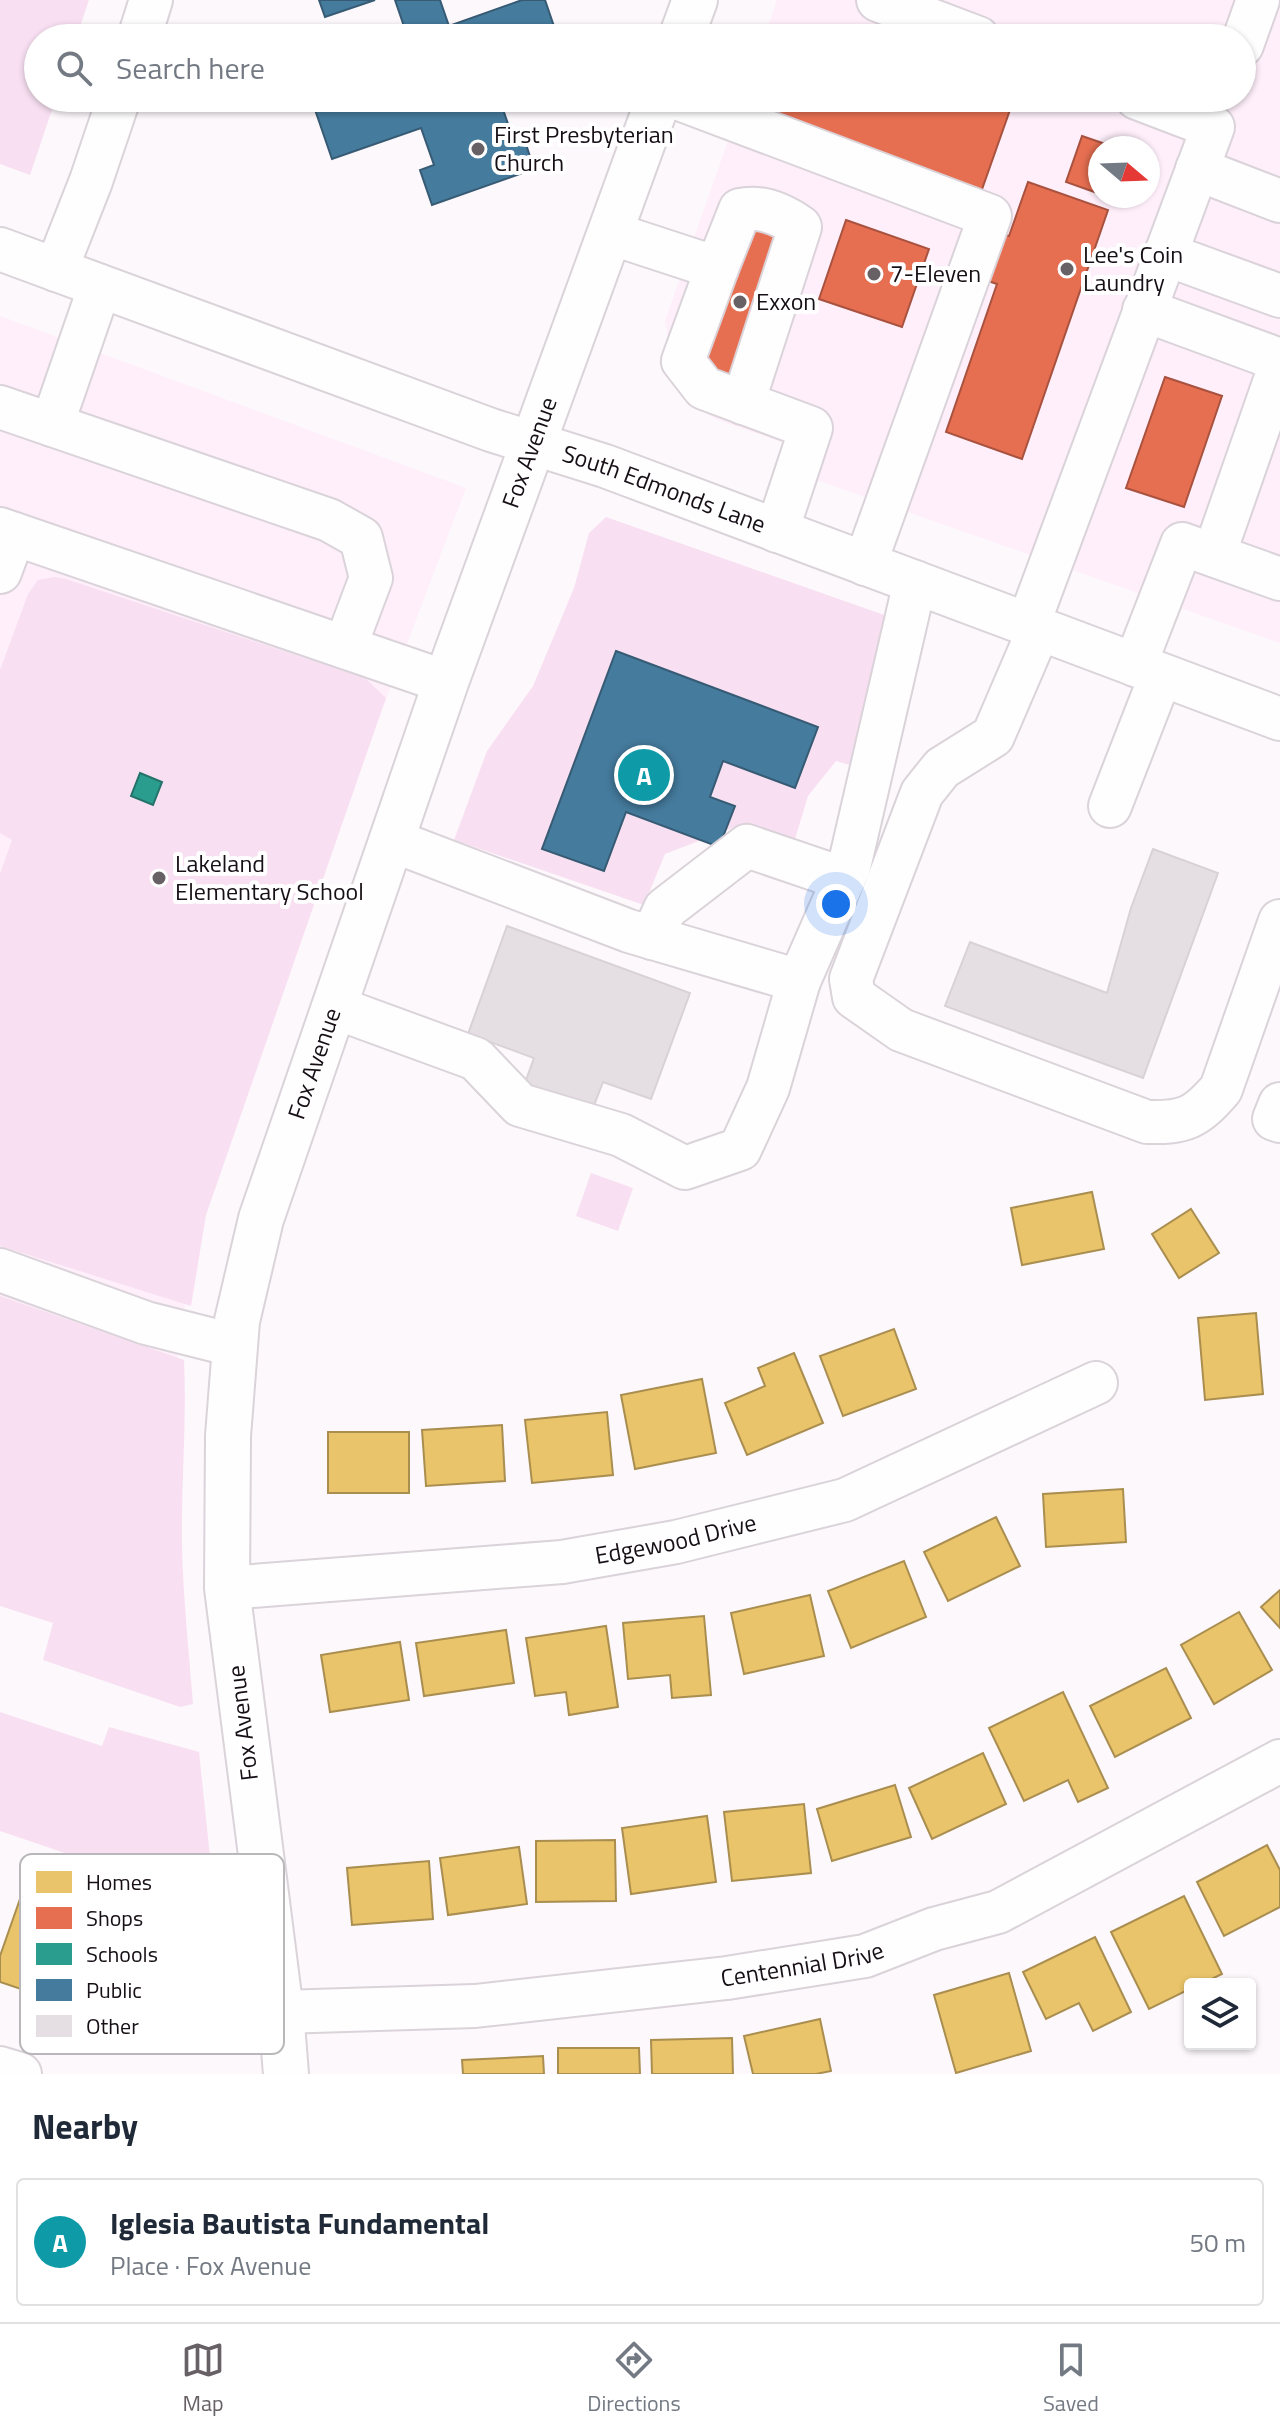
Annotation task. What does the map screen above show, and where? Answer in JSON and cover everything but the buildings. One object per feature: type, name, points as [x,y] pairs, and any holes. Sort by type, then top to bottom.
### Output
[{"type":"main road","points":[[686,24],[695,0]]},
{"type":"main road","name":"Fox Avenue","points":[[261,1854],[227,1588],[228,1436],[233,1345],[261,1219],[446,682],[654,112]]},
{"type":"main road","name":"Fox Avenue","points":[[284,2049],[286,2074]]},
{"type":"street","points":[[143,24],[151,0]]},
{"type":"street","points":[[878,0],[941,24]]},
{"type":"street","points":[[1249,24],[1258,0]]},
{"type":"street","points":[[56,270],[114,112]]},
{"type":"street","points":[[714,112],[990,216],[865,564]]},
{"type":"street","points":[[1218,112],[1144,310],[993,736],[942,768],[922,793],[851,979],[854,997],[901,1030],[1147,1122],[1170,1123],[1191,1119],[1221,1089],[1280,921]]},
{"type":"street","points":[[1197,169],[1280,201]]},
{"type":"street","points":[[743,403],[800,227],[754,206],[740,210],[683,361],[704,388],[743,403],[811,428],[777,531]]},
{"type":"street","points":[[610,233],[717,268]]},
{"type":"street","name":"South Edmonds Lane","points":[[0,249],[491,430],[605,466],[1280,719]]},
{"type":"street","points":[[1165,254],[1280,296]]},
{"type":"street","points":[[52,425],[100,286]]},
{"type":"street","points":[[1144,310],[1280,363],[1214,555]]},
{"type":"street","points":[[0,407],[329,520],[361,538],[371,578],[345,647]]},
{"type":"street","points":[[0,572],[7,531],[446,682]]},
{"type":"street","points":[[1110,806],[1182,544],[1280,579]]},
{"type":"street","points":[[334,1007],[476,1059],[520,1105],[621,1135],[685,1168],[740,1149],[768,1088],[799,981],[849,867],[915,582]]},
{"type":"street","points":[[391,840],[629,931],[799,981]]},
{"type":"street","points":[[652,938],[665,909],[747,846],[844,879]]},
{"type":"street","points":[[1280,1104],[1274,1119],[1280,1121]]},
{"type":"street","points":[[0,1270],[146,1323],[233,1345]]},
{"type":"street","name":"Edgewood Drive","points":[[227,1588],[562,1562],[676,1542],[845,1500],[1096,1383]]},
{"type":"street","name":"Centennial Drive","points":[[284,2012],[475,2006],[727,1978],[865,1956],[934,1929],[998,1912],[1280,1761]]},
{"type":"street","points":[[0,2068],[20,2074]]},
{"type":"shaded area","points":[[0,0],[89,0],[81,24],[24,24],[24,112],[51,112],[30,175],[0,164]]},
{"type":"shaded area","points":[[777,0],[1280,0],[1280,643],[777,466],[784,443],[715,419],[693,403],[674,371],[665,321],[738,112],[1256,112],[1256,24],[769,24]]},
{"type":"shaded area","name":"Lakeland Elementary School","points":[[0,316],[466,488],[250,1058],[194,1238],[174,1383],[0,1324]]},
{"type":"shaded area","points":[[606,517],[890,617],[853,766],[836,761],[808,796],[795,839],[743,824],[665,854],[644,905],[454,840],[487,751],[533,686],[574,588],[589,533]]},
{"type":"shaded area","name":"Lakeland Elementary School","points":[[55,577],[365,678],[386,698],[206,1215],[191,1306],[0,1246],[0,874],[12,840],[0,833],[0,670],[28,594],[38,580]]},
{"type":"shaded area","points":[[591,1173],[633,1188],[618,1231],[576,1216]]},
{"type":"shaded area","points":[[0,1296],[184,1360],[182,1545],[193,1704],[180,1707],[43,1660],[53,1623],[0,1606]]},
{"type":"shaded area","points":[[0,1712],[102,1746],[109,1727],[199,1752],[210,1854],[68,1854],[0,1831]]},
{"type":"place","name":"First Presbyterian Church","points":[[478,149]]},
{"type":"place","name":"Lee's Coin Laundry","points":[[1067,269]]},
{"type":"place","name":"7-Eleven","points":[[874,274]]},
{"type":"place","name":"Exxon","points":[[740,302]]},
{"type":"place","name":"Iglesia Bautista Fundamental","points":[[644,775]]},
{"type":"place","name":"Lakeland Elementary School","points":[[159,878]]}]
